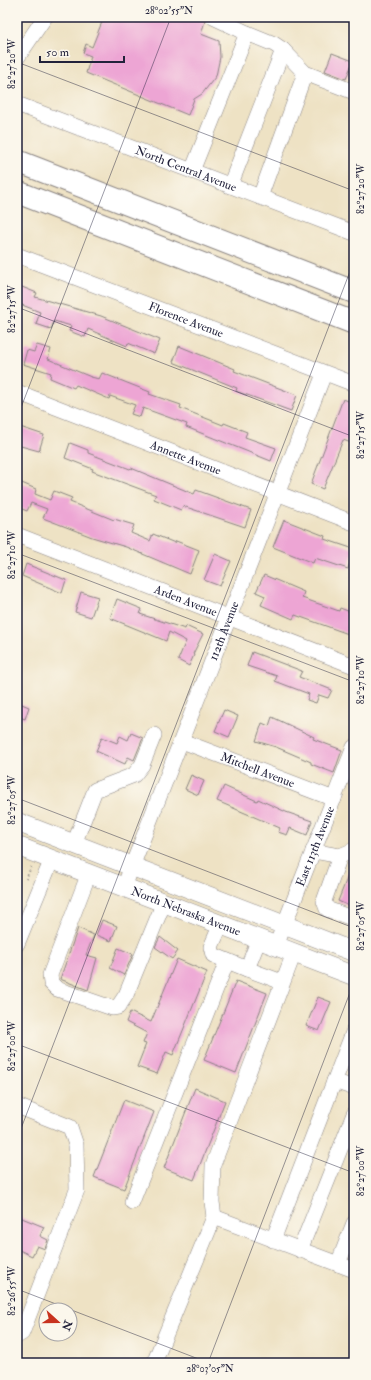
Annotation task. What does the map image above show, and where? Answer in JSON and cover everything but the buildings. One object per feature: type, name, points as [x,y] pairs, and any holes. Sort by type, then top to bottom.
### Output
[{"type":"highway","points":[[17,161],[354,292]]},
{"type":"highway","points":[[17,192],[354,322]]},
{"type":"highway","points":[[271,291],[354,339]]},
{"type":"main road","name":"North Nebraska Avenue","points":[[17,822],[354,952]]},
{"type":"main road","name":"North Nebraska Avenue","points":[[17,846],[354,976]]},
{"type":"main road","points":[[294,953],[302,932]]},
{"type":"street","points":[[17,58],[45,17]]},
{"type":"street","points":[[213,17],[274,44],[283,50],[305,73],[354,92]]},
{"type":"street","points":[[192,171],[247,33]]},
{"type":"street","points":[[230,186],[283,50]]},
{"type":"street","points":[[260,197],[305,73]]},
{"type":"street","name":"North Central Avenue","points":[[17,104],[354,234]]},
{"type":"street","name":"Florence Avenue","points":[[17,255],[324,374],[354,384]]},
{"type":"street","name":"112th Avenue","points":[[124,887],[324,374]]},
{"type":"street","name":"Annette Avenue","points":[[17,392],[354,523]]},
{"type":"street","name":"Arden Avenue","points":[[17,535],[354,666]]},
{"type":"street","points":[[74,844],[95,790],[134,775],[142,765],[154,735]]},
{"type":"street","name":"Mitchell Avenue","points":[[182,741],[334,799]]},
{"type":"street","name":"East 113th Avenue","points":[[247,968],[284,925],[353,751]]},
{"type":"street","points":[[313,851],[340,856],[354,850]]},
{"type":"street","points":[[340,856],[324,901],[327,909],[354,919]]},
{"type":"street","points":[[17,944],[52,859]]},
{"type":"street","points":[[89,873],[50,975],[51,983],[58,989],[112,1008],[118,1007],[126,995],[164,902]]},
{"type":"street","points":[[220,924],[212,947],[213,955],[282,982]]},
{"type":"street","points":[[154,1363],[214,1217],[212,1202],[213,1164],[294,953]]},
{"type":"street","points":[[132,1202],[227,961]]},
{"type":"street","points":[[273,1240],[354,1030]]},
{"type":"street","points":[[334,1081],[354,1088]]},
{"type":"street","points":[[17,1106],[70,1127],[76,1145],[77,1190],[22,1333],[17,1336]]},
{"type":"street","points":[[300,1250],[354,1114]]},
{"type":"street","points":[[214,1217],[354,1270]]},
{"type":"street","points":[[338,1264],[354,1222]]},
{"type":"path","points":[[26,879],[31,866]]}]
